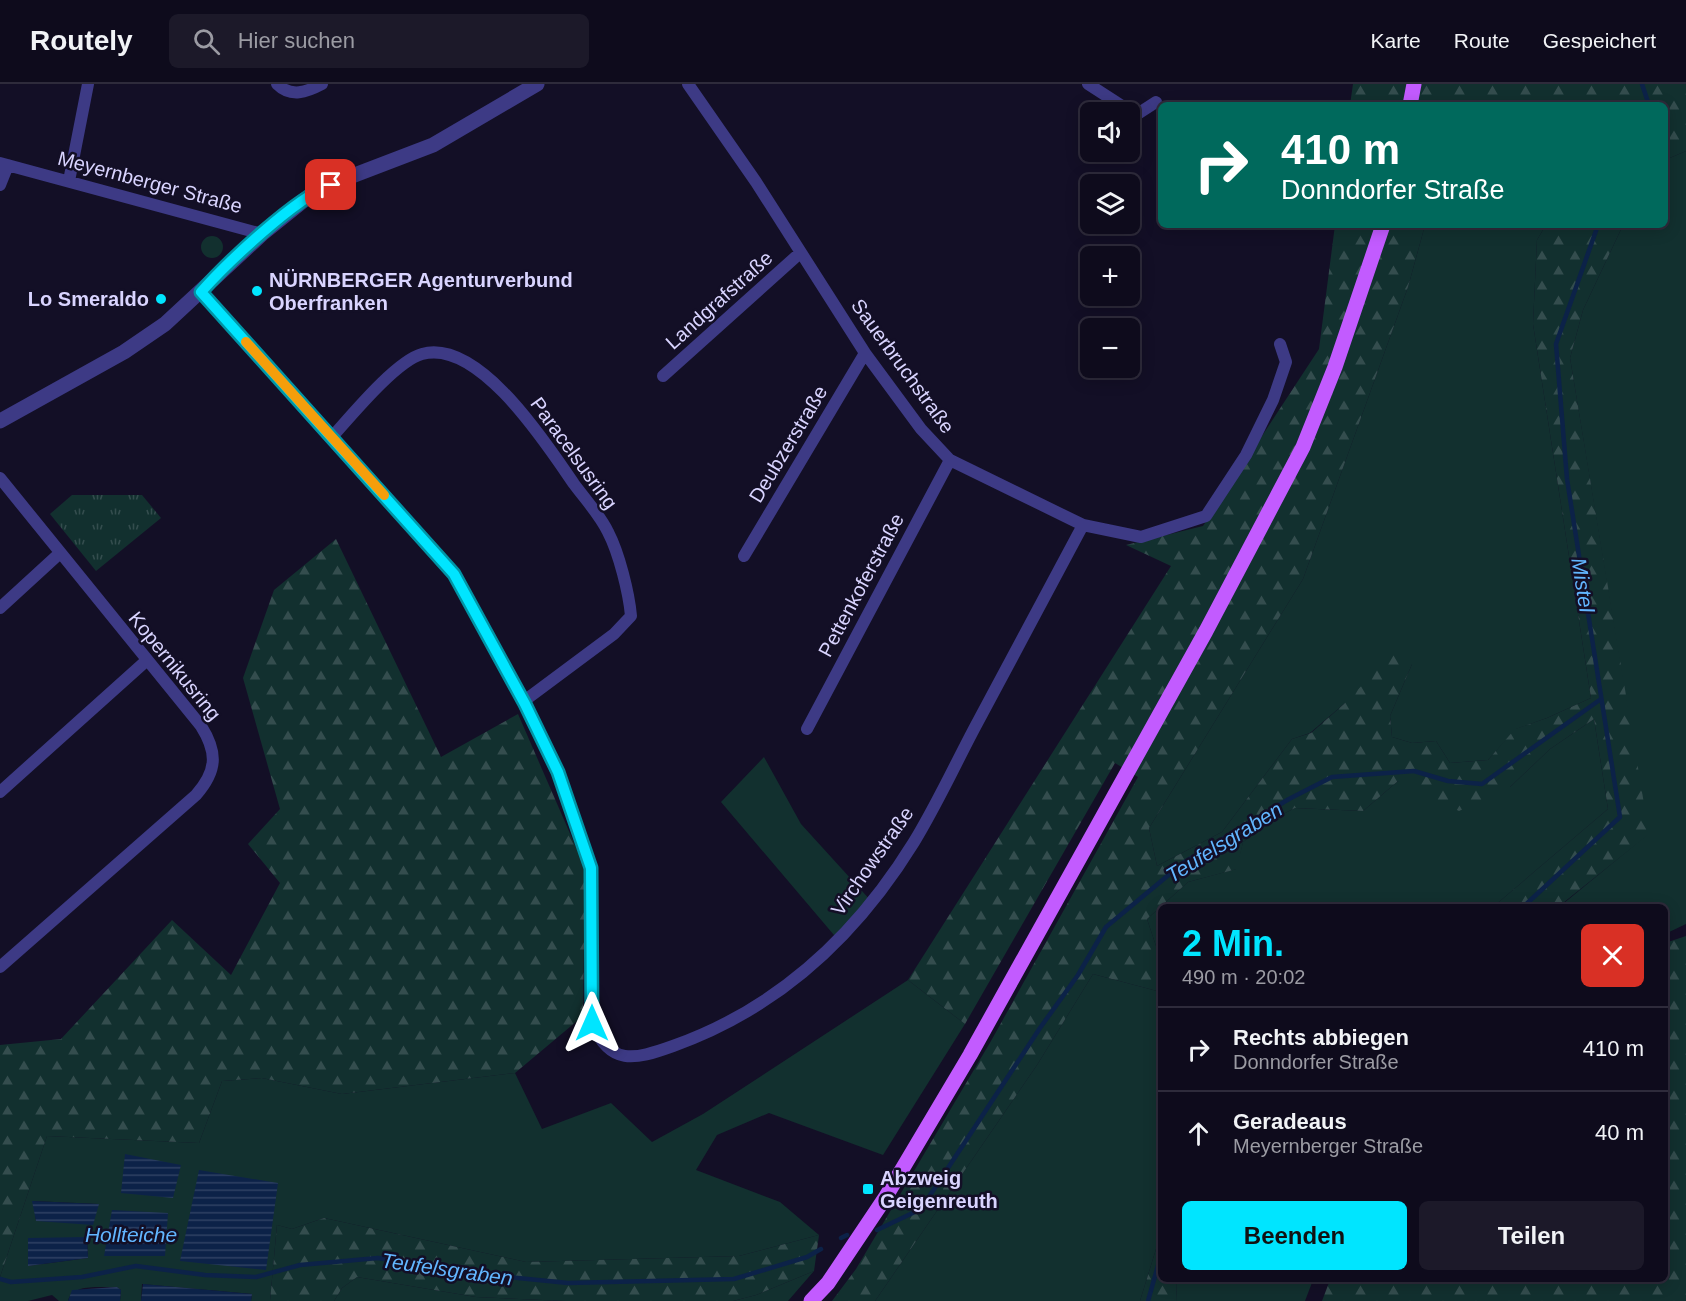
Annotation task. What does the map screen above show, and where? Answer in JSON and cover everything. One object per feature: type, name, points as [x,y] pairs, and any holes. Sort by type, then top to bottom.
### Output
[{"type":"main road","points":[[1410,102],[1413,84]]},
{"type":"main road","points":[[811,1301],[828,1283],[885,1198],[970,1055],[1211,622],[1303,447],[1335,368],[1382,228]]},
{"type":"street","points":[[69,181],[87,84]]},
{"type":"street","points":[[280,87],[293,93],[309,91],[322,84]]},
{"type":"street","name":"Meyernberger Straße","points":[[4,164],[262,234],[318,189],[433,145],[537,84]]},
{"type":"street","name":"Sauerbruchstraße","points":[[688,84],[756,182],[865,353],[921,429],[950,460],[1083,525],[1141,537],[1206,516],[1246,454],[1273,400],[1286,362],[1280,344]]},
{"type":"street","points":[[1088,84],[1136,115],[1156,102]]},
{"type":"street","points":[[0,185],[4,164]]},
{"type":"street","points":[[0,421],[124,352],[165,324],[262,234]]},
{"type":"street","name":"Landgrafstraße","points":[[663,376],[800,253]]},
{"type":"street","points":[[201,292],[454,574],[524,701]]},
{"type":"street","name":"Paracelsusring","points":[[332,437],[408,360],[422,354],[440,352],[464,362],[490,379],[524,412],[608,532],[630,602],[631,616],[614,634],[524,701]]},
{"type":"street","name":"Deubzerstraße","points":[[744,556],[865,353]]},
{"type":"street","name":"Pettenkoferstraße","points":[[807,729],[950,460]]},
{"type":"street","name":"Kopernikusring","points":[[0,478],[208,738],[213,767],[209,781],[196,795],[0,967]]},
{"type":"street","name":"Virchowstraße","points":[[524,701],[558,772],[591,868],[592,1023],[600,1042],[626,1058],[644,1057],[700,1037],[743,1016],[789,986],[828,952],[855,924],[914,842],[1083,525]]},
{"type":"street","points":[[0,608],[60,553]]},
{"type":"street","points":[[0,792],[147,661]]},
{"type":"green space","points":[[1353,84],[1686,84],[1686,151],[1668,159],[1668,102],[1350,102]]},
{"type":"green space","points":[[1686,151],[1686,924],[1668,933],[1668,904],[1563,904],[1648,834],[1570,358],[1583,310],[1622,228],[1668,228],[1668,159]]},
{"type":"green space","points":[[1335,228],[1424,228],[1408,287],[1303,579],[1149,828],[1157,866],[1222,832],[1292,739],[1311,733],[1344,704],[1394,652],[1412,664],[1390,716],[1392,737],[1412,743],[1436,741],[1450,763],[1488,760],[1515,729],[1547,718],[1591,698],[1533,324],[1537,240],[1544,228],[1622,228],[1583,310],[1570,358],[1649,834],[1562,904],[1497,904],[1608,809],[1594,719],[1550,749],[1510,787],[1459,811],[1398,781],[1363,811],[1295,808],[1277,817],[1243,842],[1237,869],[1188,882],[1164,904],[1158,904],[1158,909],[1147,919],[1158,950],[1158,991],[1093,974],[1037,1065],[875,1301],[832,1301],[856,1269],[991,1041],[1138,777],[1115,763],[965,1024],[908,980],[1171,566],[1126,545],[1203,526],[1319,349]]},
{"type":"green space","points":[[1424,228],[1544,228],[1537,240],[1533,324],[1591,698],[1516,729],[1488,760],[1450,763],[1436,741],[1412,743],[1392,737],[1390,716],[1412,664],[1344,704],[1310,733],[1292,739],[1222,832],[1157,866],[1149,828],[1303,579],[1408,287]]},
{"type":"green space","points":[[212,236],[222,243],[223,247],[216,257],[212,258],[202,251],[201,247],[208,237]]},
{"type":"green space","points":[[72,495],[142,495],[161,518],[96,571],[50,514]]},
{"type":"green space","points":[[336,539],[441,757],[518,714],[585,868],[583,1016],[515,1073],[342,1094],[262,1078],[222,1081],[199,1143],[47,1136],[0,1277],[0,1045],[61,1039],[172,920],[231,975],[280,883],[248,844],[280,809],[243,678],[274,590]]},
{"type":"green space","points":[[1594,719],[1608,809],[1497,904],[1164,904],[1188,882],[1236,869],[1243,842],[1277,817],[1295,808],[1363,811],[1398,781],[1510,787],[1550,749]]},
{"type":"green space","points":[[764,757],[801,824],[872,902],[839,941],[721,802]]},
{"type":"green space","points":[[1158,909],[1158,950],[1157,949],[1147,919]]},
{"type":"green space","points":[[1686,936],[1686,1301],[1322,1301],[1329,1282],[1668,1282],[1668,942]]},
{"type":"green space","points":[[1093,974],[1158,991],[1158,1243],[1140,1301],[875,1301],[1037,1065]]},
{"type":"green space","points":[[908,980],[965,1024],[883,1155],[769,1113],[717,1135],[696,1170],[780,1202],[819,1235],[739,1256],[526,1262],[324,1218],[292,1229],[277,1225],[270,1301],[251,1301],[252,1294],[142,1284],[141,1301],[120,1301],[121,1290],[117,1287],[96,1287],[75,1291],[68,1301],[59,1301],[52,1295],[28,1301],[0,1301],[0,1277],[47,1136],[199,1143],[222,1081],[262,1078],[342,1094],[515,1073],[542,1129],[611,1103],[652,1142],[703,1114]],"holes":[[[33,1201],[98,1204],[36,1221]],[[87,1237],[88,1258],[28,1266]]]},
{"type":"green space","points":[[324,1218],[526,1262],[739,1256],[819,1235],[814,1271],[756,1295],[733,1301],[566,1301],[476,1297],[357,1277],[342,1288],[334,1301],[270,1301],[277,1225],[292,1229]]},
{"type":"green space","points":[[1158,1243],[1158,1282],[1177,1282],[1176,1301],[1140,1301]]},
{"type":"green space","points":[[814,1271],[788,1301],[733,1301],[756,1295]]},
{"type":"green space","points":[[357,1277],[476,1297],[566,1301],[334,1301],[342,1288]]},
{"type":"green space","points":[[1177,1282],[1312,1282],[1305,1301],[1176,1301]]},
{"type":"water","points":[[125,1154],[181,1165],[173,1198],[121,1193]]},
{"type":"water","points":[[199,1170],[278,1183],[266,1270],[180,1261]]},
{"type":"water","points":[[32,1201],[99,1204],[93,1225],[36,1221]]},
{"type":"water","name":"Hollteiche","points":[[112,1210],[168,1213],[165,1256],[104,1256]]},
{"type":"water","points":[[87,1237],[88,1258],[28,1266],[28,1238]]},
{"type":"water","points":[[143,1284],[252,1294],[251,1301],[141,1301]]},
{"type":"water","points":[[117,1287],[121,1290],[120,1301],[68,1301],[72,1290]]},
{"type":"waterway","name":"Mistel","points":[[1642,84],[1648,102]]},
{"type":"waterway","name":"Mistel","points":[[1526,904],[1620,817],[1567,479],[1556,344],[1597,228]]},
{"type":"waterway","name":"Teufelsgraben","points":[[877,1230],[921,1209],[1040,1028],[1078,975],[1106,927],[1183,863],[1289,799],[1332,777],[1414,771],[1448,781],[1482,784],[1601,699]]},
{"type":"waterway","name":"Teufelsgraben","points":[[841,1238],[847,1235]]},
{"type":"waterway","name":"Teufelsgraben","points":[[0,1279],[11,1282],[82,1277],[136,1266],[205,1275],[256,1277],[300,1265],[378,1258],[467,1273],[568,1283],[734,1279],[807,1257],[821,1249]]},
{"type":"waterway","name":"Mistel","points":[[1148,1301],[1158,1266]]},
{"type":"slow traffic","points":[[246,342],[384,495]]},
{"type":"place","name":"NÜRNBERGER Agenturverbund Oberfranken","points":[[257,291]]},
{"type":"place","name":"Lo Smeraldo","points":[[161,299]]},
{"type":"place","name":"Abzweig Geigenreuth","points":[[868,1189]]},
{"type":"route","points":[[331,185],[318,189],[262,234],[212,279],[201,292],[454,574],[525,704],[558,772],[582,836],[591,868],[592,1023]]}]
